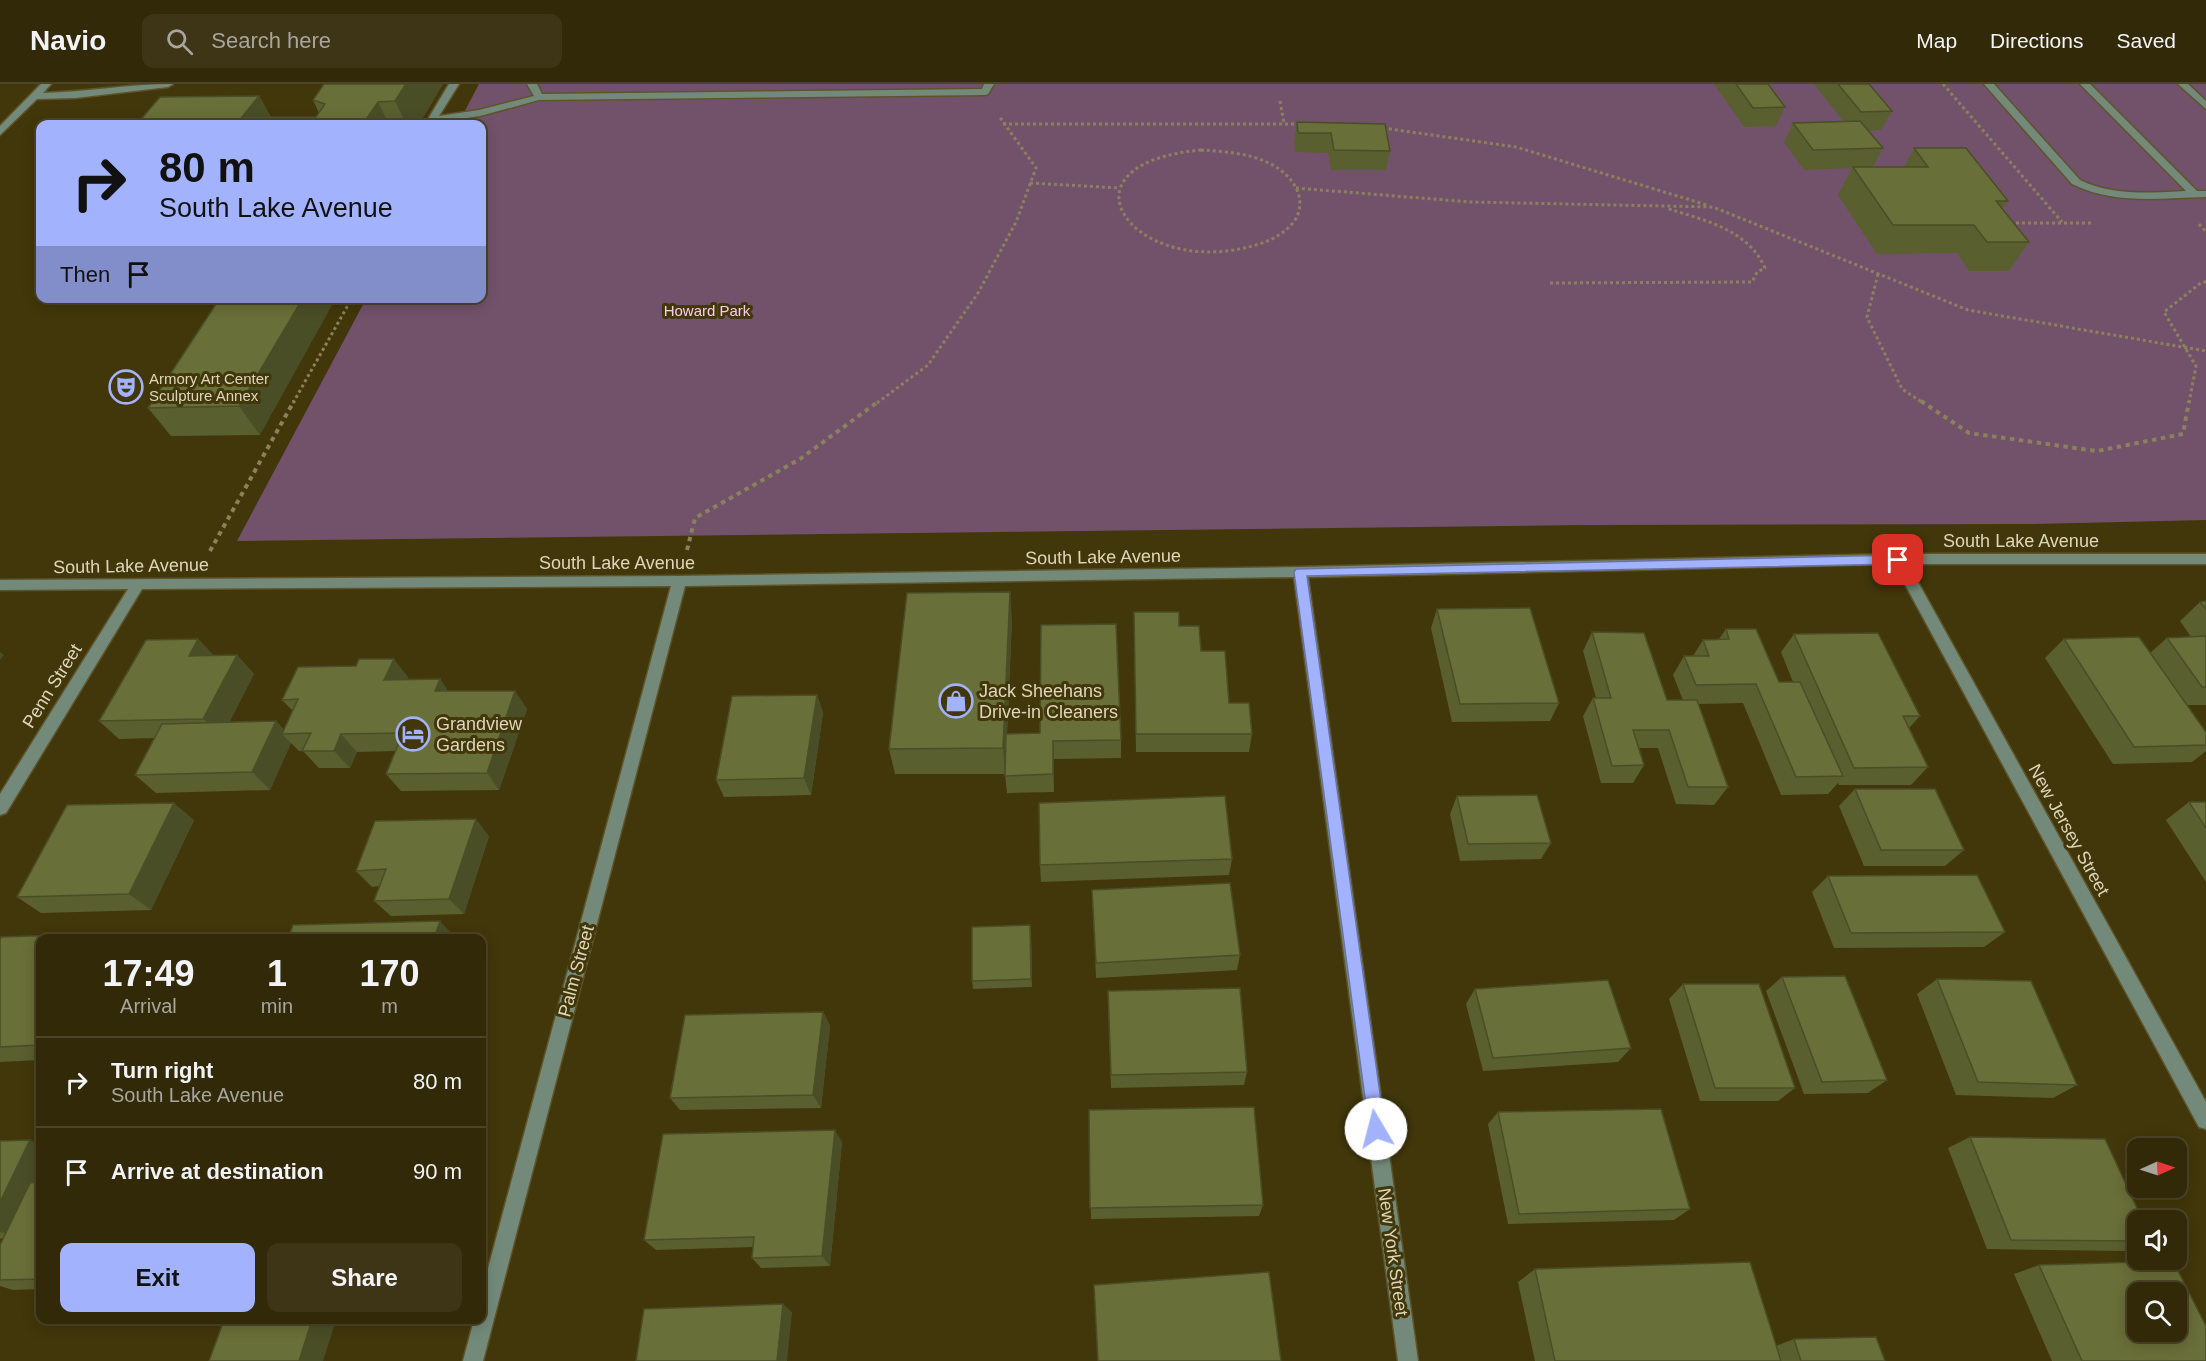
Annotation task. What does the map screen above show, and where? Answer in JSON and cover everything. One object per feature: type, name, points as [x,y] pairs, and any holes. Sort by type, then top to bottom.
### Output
[{"type":"street","points":[[0,132],[46,84]]},
{"type":"street","points":[[35,96],[75,95],[168,84]]},
{"type":"street","points":[[431,120],[454,84]]},
{"type":"street","points":[[532,84],[539,97]]},
{"type":"street","points":[[1989,84],[2076,182],[2088,190],[2113,194],[2206,194]]},
{"type":"street","points":[[2085,84],[2194,194]]},
{"type":"street","points":[[2183,84],[2206,106]]},
{"type":"street","points":[[441,120],[480,113],[539,97],[987,88]]},
{"type":"street","name":"South Lake Avenue","points":[[0,585],[679,581],[1898,560],[2206,559]]},
{"type":"street","name":"New Jersey Street","points":[[1898,560],[2206,1120]]},
{"type":"street","name":"New York Street","points":[[1300,572],[1408,1361]]},
{"type":"street","name":"Palm Street","points":[[486,1312],[679,581]]},
{"type":"street","name":"Penn Street","points":[[0,808],[138,584]]},
{"type":"street","name":"Palm Street","points":[[473,1361],[483,1324]]},
{"type":"path","points":[[1943,84],[2062,223]]},
{"type":"path","points":[[679,581],[695,518],[800,459],[928,365],[978,293],[1016,222],[1036,168],[1003,124],[987,88]]},
{"type":"path","points":[[1280,101],[1284,123]]},
{"type":"path","points":[[1003,124],[1307,124]]},
{"type":"path","points":[[1375,127],[1516,147],[1713,207],[1968,310],[2206,351]]},
{"type":"path","points":[[1202,150],[1234,153],[1264,162],[1286,176],[1296,188],[1300,201],[1298,214],[1283,233],[1255,246],[1219,252],[1175,247],[1139,232],[1119,207],[1120,188],[1125,179],[1143,164],[1170,154],[1202,150]]},
{"type":"path","points":[[1030,183],[1120,188]]},
{"type":"path","points":[[1296,188],[1470,202],[1713,207]]},
{"type":"path","points":[[1550,283],[1752,282],[1757,273],[1765,268],[1758,255],[1746,243],[1727,230],[1702,219],[1660,206]]},
{"type":"path","points":[[1878,274],[1867,317],[1902,389],[1969,433],[2097,451],[2183,435],[2196,366],[2164,312],[2202,282],[2206,282]]},
{"type":"path","points":[[192,583],[349,303]]},
{"type":"green space","name":"Howard Park","points":[[479,84],[2206,84],[2206,520],[2034,524],[1587,525],[237,541],[364,303],[486,303],[486,120],[460,120]]},
{"type":"building","points":[[324,84],[406,84],[395,101],[378,102],[366,120],[140,120],[160,97],[259,96],[242,117],[316,117],[325,104],[313,100]]},
{"type":"building","points":[[1736,84],[1768,84],[1785,107],[1753,108]]},
{"type":"building","points":[[1838,84],[1869,84],[1892,111],[1861,112]]},
{"type":"building","points":[[1860,121],[1883,148],[1813,150],[1793,123]]},
{"type":"building","points":[[1297,122],[1385,124],[1390,151],[1334,150],[1331,133],[1298,133]]},
{"type":"building","points":[[1914,148],[1966,148],[2008,201],[1996,201],[2029,242],[1987,242],[1974,225],[1893,225],[1853,167],[1928,167]]},
{"type":"building","points":[[217,303],[300,303],[239,406],[148,408]]},
{"type":"building","name":"Jack Sheehans Drive-in Cleaners","points":[[1010,592],[1003,748],[889,749],[907,593]]},
{"type":"building","points":[[2206,601],[2206,609],[2200,602]]},
{"type":"building","points":[[1530,608],[1559,703],[1460,704],[1437,609]]},
{"type":"building","points":[[1134,612],[1179,612],[1179,626],[1199,626],[1201,651],[1225,651],[1229,703],[1249,703],[1252,734],[1136,734]]},
{"type":"building","points":[[1116,624],[1121,740],[1053,741],[1053,774],[1005,776],[1006,734],[1040,733],[1041,625]]},
{"type":"building","points":[[1726,629],[1756,629],[1779,682],[1800,682],[1843,776],[1796,777],[1756,684],[1696,685],[1684,656],[1709,656],[1703,640],[1729,639]]},
{"type":"building","points":[[1592,632],[1644,633],[1667,700],[1697,700],[1728,787],[1688,787],[1669,730],[1633,730],[1644,765],[1612,766],[1593,698],[1611,698]]},
{"type":"building","points":[[1878,633],[1920,716],[1903,716],[1928,767],[1854,768],[1794,634]]},
{"type":"building","points":[[2206,636],[2206,687],[2202,687],[2167,638]]},
{"type":"building","points":[[2139,637],[2206,732],[2206,745],[2134,747],[2064,639]]},
{"type":"building","points":[[198,639],[189,656],[237,655],[203,719],[99,721],[146,640]]},
{"type":"building","name":"Grandview Gardens","points":[[359,659],[394,659],[384,680],[440,679],[435,691],[515,691],[487,773],[386,774],[403,733],[341,734],[334,751],[302,751],[311,733],[282,734],[298,699],[282,700],[298,667],[356,666]]},
{"type":"building","points":[[817,695],[804,778],[716,780],[732,696]]},
{"type":"building","points":[[276,721],[252,772],[135,775],[162,724]]},
{"type":"building","points":[[1855,789],[1935,789],[1964,850],[1881,850]]},
{"type":"building","points":[[1537,795],[1551,843],[1468,844],[1457,796]]},
{"type":"building","points":[[1225,796],[1232,859],[1040,865],[1039,803]]},
{"type":"building","points":[[2189,802],[2206,802],[2206,828]]},
{"type":"building","points":[[174,803],[129,894],[17,897],[67,805]]},
{"type":"building","points":[[476,819],[449,899],[374,901],[386,869],[356,871],[375,821]]},
{"type":"building","points":[[1977,875],[2005,932],[1851,933],[1828,876]]},
{"type":"building","points":[[1230,883],[1240,955],[1096,963],[1092,890]]},
{"type":"building","points":[[440,921],[436,934],[290,934],[293,925]]},
{"type":"building","points":[[1030,925],[1031,979],[972,981],[972,927]]},
{"type":"building","points":[[36,936],[36,1045],[0,1047],[1,937]]},
{"type":"building","points":[[1845,976],[1887,1080],[1822,1082],[1782,977]]},
{"type":"building","points":[[1937,979],[2031,981],[2077,1085],[1978,1082]]},
{"type":"building","points":[[1608,980],[1631,1048],[1493,1058],[1475,989]]},
{"type":"building","points":[[1683,984],[1759,984],[1795,1088],[1715,1088]]},
{"type":"building","points":[[1240,988],[1247,1072],[1111,1075],[1108,991]]},
{"type":"building","points":[[823,1012],[813,1095],[670,1098],[685,1015]]},
{"type":"building","points":[[1254,1107],[1263,1205],[1090,1208],[1089,1110]]},
{"type":"building","points":[[1661,1109],[1690,1209],[1519,1214],[1498,1112]]},
{"type":"building","points":[[835,1130],[822,1256],[752,1258],[754,1237],[644,1240],[663,1134]]},
{"type":"building","points":[[1970,1137],[2105,1139],[2127,1186],[2127,1198],[2132,1198],[2138,1210],[2127,1210],[2127,1241],[2011,1240]]},
{"type":"building","points":[[30,1140],[0,1202],[0,1141]]},
{"type":"building","points":[[36,1182],[36,1279],[0,1280],[0,1245],[30,1183]]},
{"type":"building","points":[[1750,1262],[1781,1361],[1555,1361],[1535,1269]]},
{"type":"building","points":[[2127,1262],[2127,1270],[2178,1270],[2184,1282],[2127,1282],[2127,1342],[2187,1342],[2187,1289],[2206,1326],[2206,1361],[2082,1361],[2039,1265]]},
{"type":"building","points":[[1269,1272],[1281,1361],[1098,1361],[1094,1285]]},
{"type":"building","points":[[783,1304],[777,1361],[636,1361],[644,1309]]},
{"type":"building","points":[[223,1324],[311,1324],[299,1361],[209,1361]]},
{"type":"building","points":[[1876,1337],[1885,1361],[1801,1361],[1794,1339]]},
{"type":"place","name":"Armory Art Center Sculpture Annex","points":[[126,387]]},
{"type":"place","name":"Jack Sheehans Drive-in Cleaners","points":[[956,701]]},
{"type":"place","name":"Grandview Gardens","points":[[413,734]]},
{"type":"route","points":[[1376,1129],[1300,572],[1898,560]]}]
